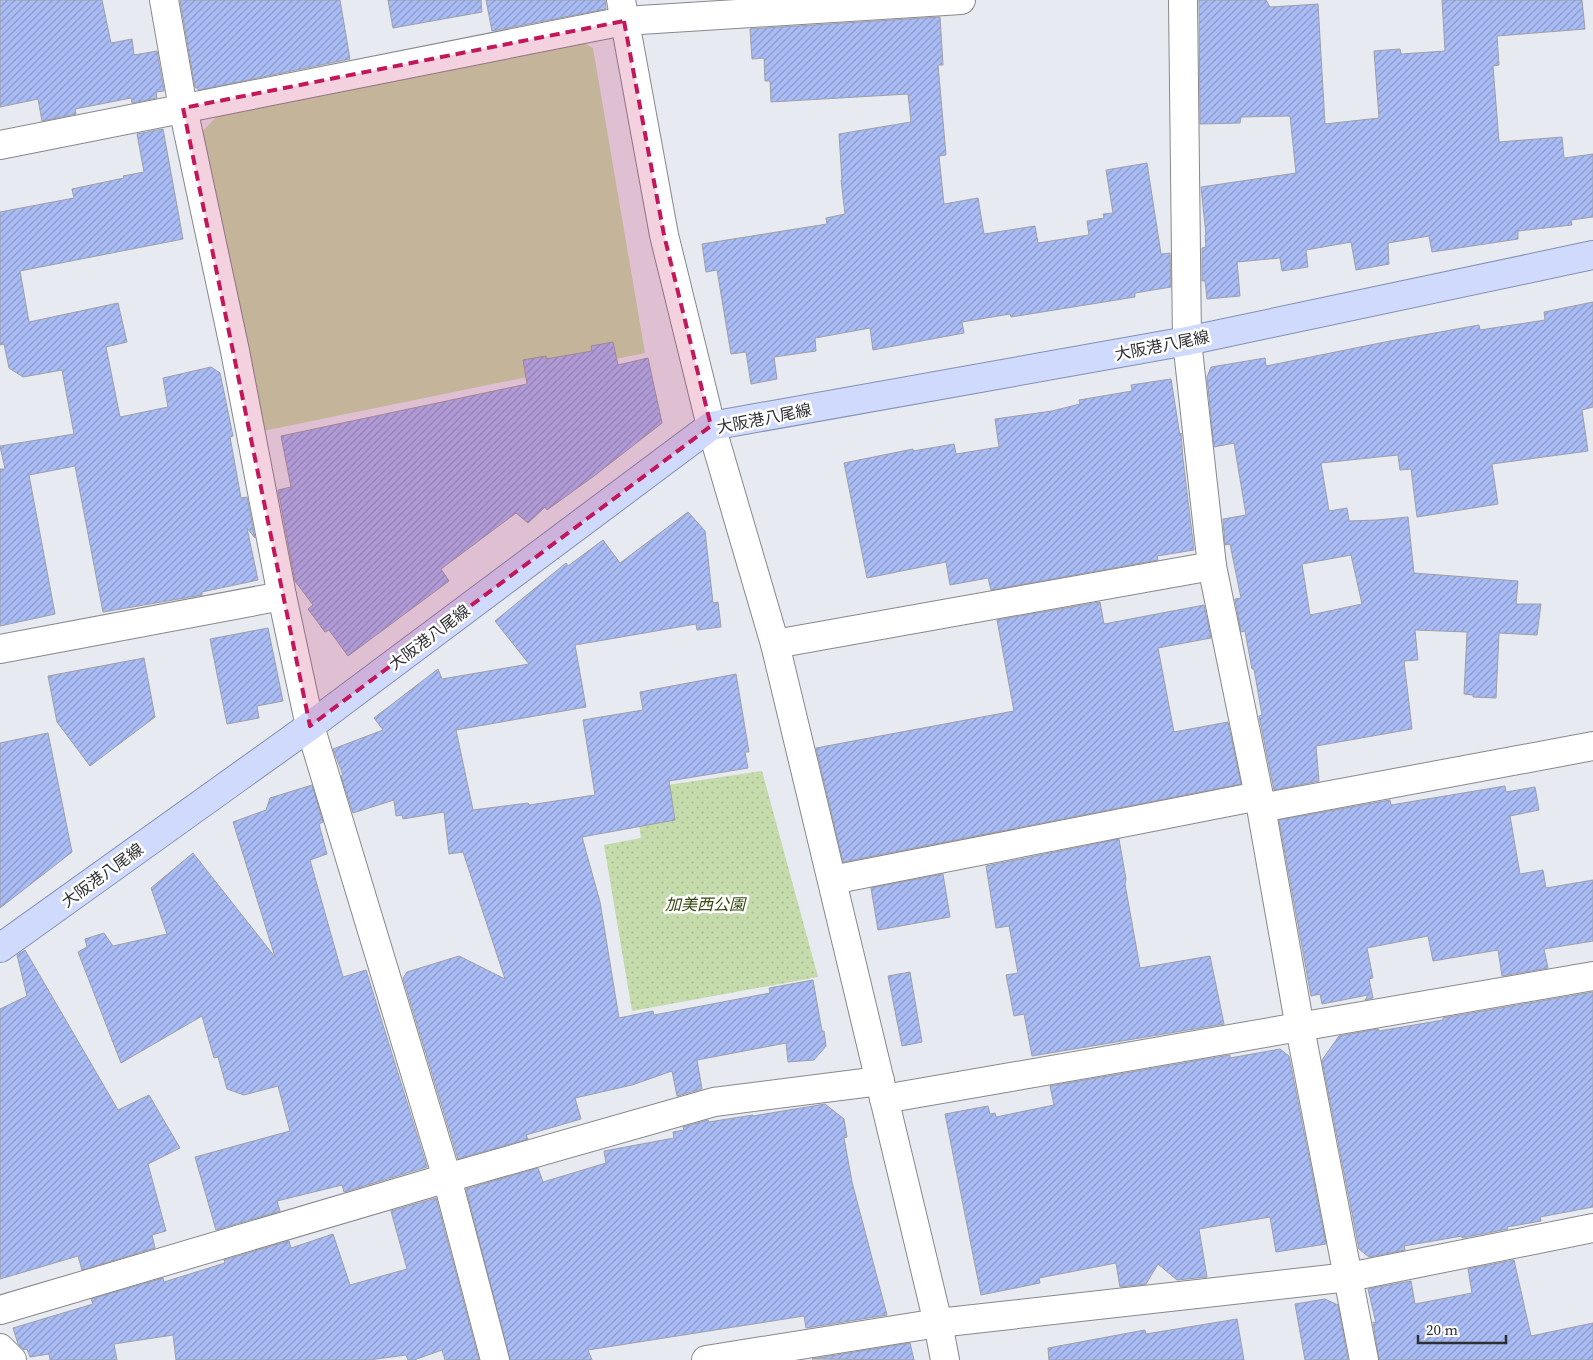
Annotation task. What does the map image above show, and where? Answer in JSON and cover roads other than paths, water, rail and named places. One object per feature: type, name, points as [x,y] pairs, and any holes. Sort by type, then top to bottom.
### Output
[{"type":"main road","name":"大阪港八尾線","points":[[0,948],[310,726],[711,426],[1187,341],[1593,255]]},
{"type":"street","points":[[164,0],[183,108],[235,351],[282,596],[310,726],[447,1178],[495,1360]]},
{"type":"street","points":[[0,145],[183,108],[622,10],[961,0]]},
{"type":"street","points":[[1183,0],[1187,341],[1212,566],[1260,802],[1300,1028],[1364,1360]]},
{"type":"street","points":[[622,10],[664,235],[711,426],[775,644],[938,1323],[945,1360]]},
{"type":"street","points":[[775,644],[1212,566]]},
{"type":"street","points":[[0,649],[282,596]]},
{"type":"street","points":[[832,880],[1260,802],[1593,746]]},
{"type":"street","points":[[0,1310],[447,1178],[714,1102],[882,1090],[1300,1028],[1593,976]]},
{"type":"street","points":[[706,1360],[938,1323],[1349,1277],[1593,1228]]},
{"type":"street","points":[[0,1348],[12,1360]]},
{"type":"park label","name":"加美西公園","points":[[705,904]]}]
